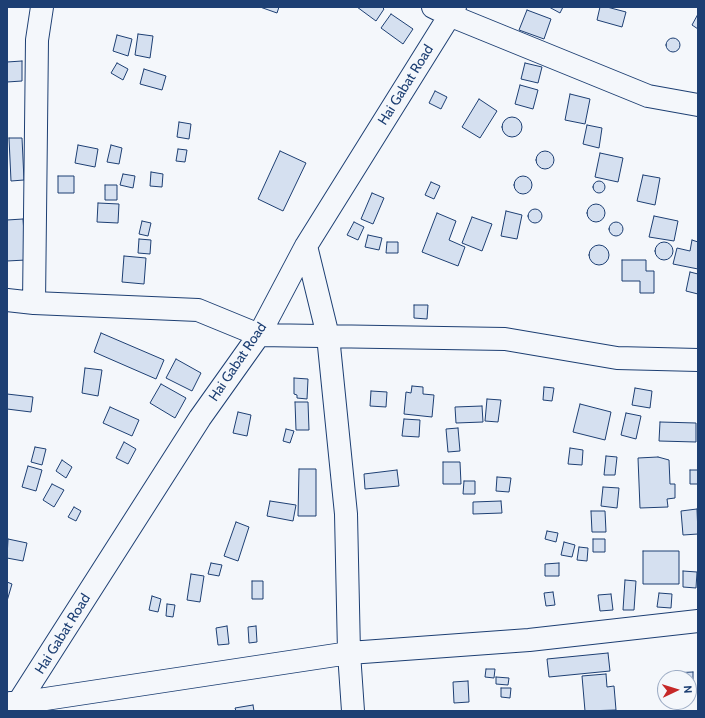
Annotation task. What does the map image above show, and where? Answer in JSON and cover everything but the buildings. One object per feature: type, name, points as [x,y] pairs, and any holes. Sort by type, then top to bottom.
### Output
[{"type":"street","points":[[34,302],[37,40],[42,7]]},
{"type":"street","points":[[445,10],[648,96],[698,105]]},
{"type":"street","name":"Hai Gabat Road","points":[[13,706],[200,418],[259,335],[306,246],[445,10]]},
{"type":"street","points":[[306,246],[328,336],[346,514],[349,653],[353,711]]},
{"type":"street","points":[[7,300],[198,310],[259,335],[505,339],[617,358],[698,360]]},
{"type":"street","points":[[13,706],[349,653],[529,640],[698,622]]}]
